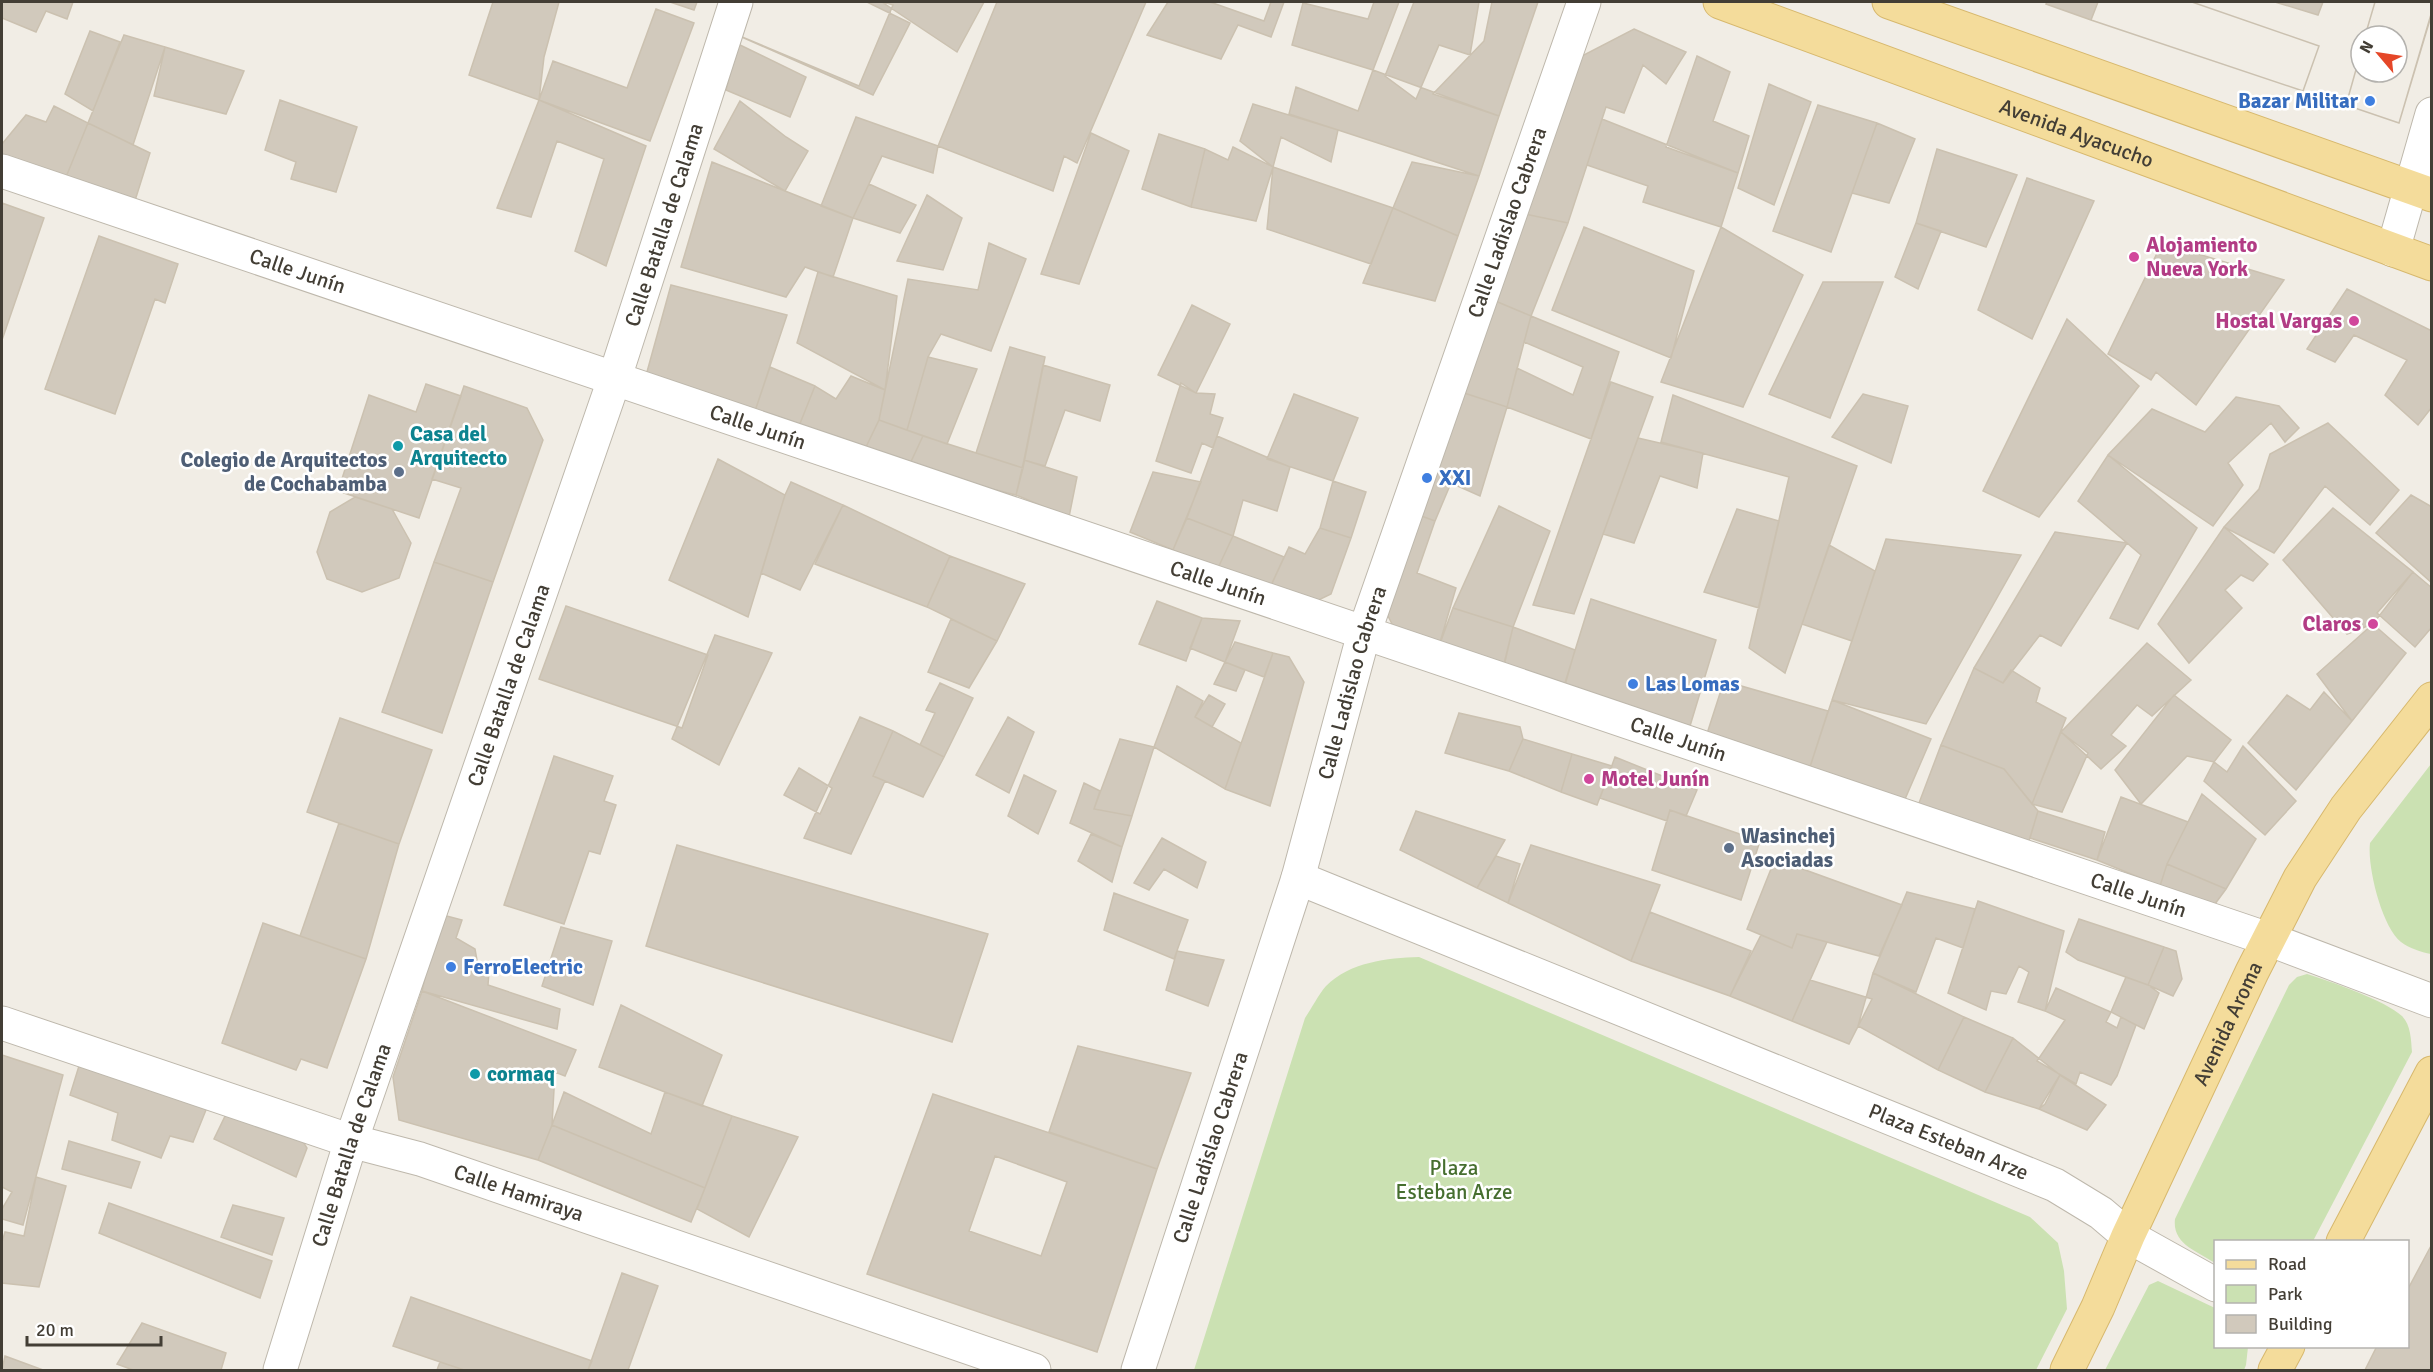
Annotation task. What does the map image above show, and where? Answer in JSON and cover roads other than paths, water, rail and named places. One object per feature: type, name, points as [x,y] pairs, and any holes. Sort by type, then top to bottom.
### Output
[{"type":"main road","name":"Avenida Ayacucho","points":[[1720,2],[2432,264]]},
{"type":"main road","points":[[1889,2],[2421,191]]},
{"type":"main road","name":"Avenida Aroma","points":[[2067,1371],[2268,939],[2300,878],[2346,808],[2432,699]]},
{"type":"main road","points":[[2344,1240],[2432,1073]]},
{"type":"main road","points":[[2276,1371],[2288,1348]]},
{"type":"street","name":"Calle Batalla de Calama","points":[[280,1371],[351,1141],[614,380],[736,2]]},
{"type":"street","name":"Calle Ladislao Cabrera","points":[[1138,1371],[1298,878],[1364,633],[1584,2]]},
{"type":"street","points":[[2394,250],[2421,191],[2432,114]]},
{"type":"street","name":"Calle Junín","points":[[2,171],[2268,939],[2432,1000]]},
{"type":"street","name":"Plaza Esteban Arze","points":[[1298,878],[2055,1185],[2101,1213],[2128,1236],[2214,1284]]},
{"type":"street","name":"Calle Hamiraya","points":[[2,1023],[351,1141],[420,1159],[1034,1371]]},
{"type":"place","name":"Bazar Militar","points":[[2370,101]]},
{"type":"place","name":"Alojamiento Nueva York","points":[[2134,257]]},
{"type":"place","name":"Hostal Vargas","points":[[2354,321]]},
{"type":"place","name":"Casa del Arquitecto","points":[[398,446]]},
{"type":"place","name":"Colegio de Arquitectos de Cochabamba","points":[[399,472]]},
{"type":"place","name":"XXI","points":[[1427,478]]},
{"type":"place","name":"Claros","points":[[2373,624]]},
{"type":"place","name":"Las Lomas","points":[[1633,684]]},
{"type":"place","name":"Motel Junín","points":[[1589,779]]},
{"type":"place","name":"Wasinchej Asociadas","points":[[1729,848]]},
{"type":"place","name":"FerroElectric","points":[[451,967]]},
{"type":"place","name":"cormaq","points":[[475,1074]]}]
